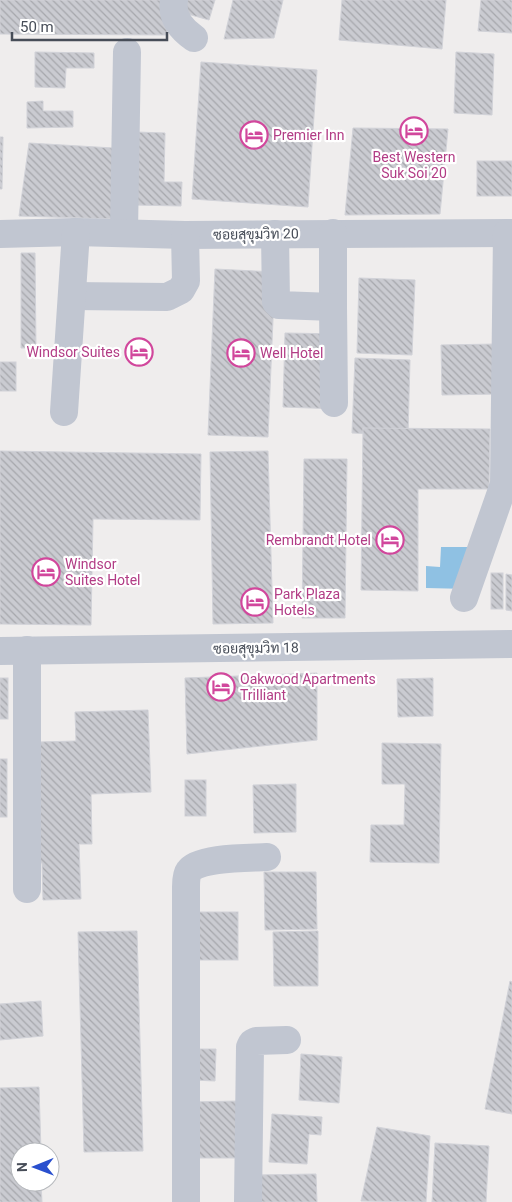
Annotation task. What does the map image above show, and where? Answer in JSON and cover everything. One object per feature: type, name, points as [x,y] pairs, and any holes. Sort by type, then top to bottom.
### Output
[{"type":"street","points":[[174,0],[173,9],[182,29],[194,38]]},
{"type":"street","points":[[124,232],[127,52]]},
{"type":"street","points":[[64,412],[76,232]]},
{"type":"street","name":"ซอยสุขุมวิท 20","points":[[0,234],[76,232],[185,235],[509,233]]},
{"type":"street","points":[[333,233],[334,402]]},
{"type":"street","points":[[464,598],[504,484],[509,233]]},
{"type":"street","points":[[275,234],[276,302],[279,305],[333,307]]},
{"type":"street","points":[[72,296],[167,297],[181,290],[186,281],[185,235]]},
{"type":"street","name":"ซอยสุขุมวิท 18","points":[[0,651],[512,644]]},
{"type":"street","points":[[26,889],[27,650]]},
{"type":"street","points":[[186,1202],[186,887],[188,872],[195,865],[211,861],[267,857]]},
{"type":"street","points":[[248,1202],[250,1047],[256,1040],[287,1040]]},
{"type":"water","points":[[441,547],[469,547],[468,589],[426,588],[426,566],[440,567]]},
{"type":"building","points":[[0,0],[168,0],[167,35],[0,34]]},
{"type":"building","points":[[179,0],[215,0],[209,20],[177,11]]},
{"type":"building","points":[[233,0],[283,0],[274,38],[224,39]]},
{"type":"building","points":[[342,0],[446,0],[442,49],[339,40]]},
{"type":"building","points":[[481,0],[512,0],[512,33],[478,31]]},
{"type":"building","points":[[35,52],[94,53],[94,68],[66,68],[65,88],[35,87]]},
{"type":"building","points":[[456,52],[494,54],[492,115],[454,113]]},
{"type":"building","name":"Premier Inn","points":[[201,62],[317,70],[308,207],[192,199]]},
{"type":"building","points":[[43,101],[43,111],[73,111],[73,127],[27,128],[27,102]]},
{"type":"building","points":[[353,128],[448,129],[440,214],[345,215]]},
{"type":"building","points":[[136,132],[165,133],[164,182],[182,182],[181,206],[134,205]]},
{"type":"building","points":[[0,137],[3,137],[2,189],[0,189]]},
{"type":"building","points":[[29,143],[113,148],[115,219],[19,216]]},
{"type":"building","points":[[477,161],[512,161],[512,196],[477,196]]},
{"type":"building","points":[[21,253],[35,253],[36,348],[21,348]]},
{"type":"building","name":"Well Hotel","points":[[215,269],[275,272],[268,437],[208,435]]},
{"type":"building","points":[[359,278],[415,280],[412,355],[357,353]]},
{"type":"building","points":[[285,333],[341,334],[339,409],[283,407]]},
{"type":"building","points":[[497,344],[497,394],[442,395],[441,345]]},
{"type":"building","points":[[355,358],[410,360],[408,435],[352,433]]},
{"type":"building","points":[[0,362],[16,362],[16,391],[0,391]]},
{"type":"building","name":"Rembrandt Hotel","points":[[363,428],[490,429],[489,489],[418,489],[418,591],[361,590]]},
{"type":"building","name":"Windsor Suites Hotel","points":[[0,451],[201,454],[200,520],[93,519],[91,625],[0,624]]},
{"type":"building","points":[[268,451],[273,623],[213,624],[210,452]]},
{"type":"building","points":[[304,459],[347,459],[345,618],[302,618]]},
{"type":"building","points":[[491,573],[503,573],[503,609],[491,609]]},
{"type":"building","points":[[506,574],[512,575],[512,611],[506,610]]},
{"type":"building","points":[[317,673],[317,740],[187,754],[185,678]]},
{"type":"building","points":[[0,678],[8,678],[8,719],[0,719]]},
{"type":"building","points":[[433,678],[433,716],[398,717],[397,679]]},
{"type":"building","points":[[148,710],[151,792],[91,794],[92,844],[79,844],[81,899],[43,900],[42,863],[36,863],[39,742],[76,741],[75,712]]},
{"type":"building","points":[[382,743],[441,744],[439,863],[370,862],[371,825],[404,825],[405,784],[382,784]]},
{"type":"building","points":[[0,759],[7,759],[7,817],[0,817]]},
{"type":"building","points":[[185,780],[206,780],[206,816],[185,816]]},
{"type":"building","points":[[296,784],[296,832],[254,833],[253,785]]},
{"type":"building","points":[[264,872],[316,872],[317,929],[265,930]]},
{"type":"building","points":[[195,912],[238,912],[238,960],[195,960]]},
{"type":"building","points":[[137,931],[143,1151],[84,1152],[78,932]]},
{"type":"building","points":[[318,931],[318,986],[274,986],[273,932]]},
{"type":"building","points":[[510,981],[512,982],[512,1114],[485,1109]]},
{"type":"building","points":[[41,1001],[43,1036],[0,1040],[0,1004]]},
{"type":"building","points":[[195,1049],[216,1049],[215,1081],[193,1080]]},
{"type":"building","points":[[301,1054],[342,1057],[339,1103],[299,1100]]},
{"type":"building","points":[[39,1087],[41,1142],[10,1142],[10,1192],[42,1192],[42,1202],[0,1202],[0,1088]]},
{"type":"building","points":[[238,1101],[239,1158],[193,1158],[192,1102]]},
{"type":"building","points":[[272,1114],[322,1117],[321,1135],[309,1134],[307,1164],[269,1162]]},
{"type":"building","points":[[377,1127],[430,1136],[426,1202],[361,1201]]},
{"type":"building","points":[[435,1143],[489,1146],[486,1202],[432,1202]]},
{"type":"building","points":[[316,1174],[317,1202],[256,1202],[256,1175]]},
{"type":"place","name":"Best Western Suk Soi 20","points":[[414,131]]},
{"type":"place","name":"Premier Inn","points":[[254,135]]},
{"type":"place","name":"Windsor Suites","points":[[139,352]]},
{"type":"place","name":"Well Hotel","points":[[241,353]]},
{"type":"place","name":"Rembrandt Hotel","points":[[390,540]]},
{"type":"place","name":"Windsor Suites Hotel","points":[[46,572]]},
{"type":"place","name":"Park Plaza Hotels","points":[[255,602]]},
{"type":"place","name":"Oakwood Apartments Trilliant","points":[[221,687]]}]
